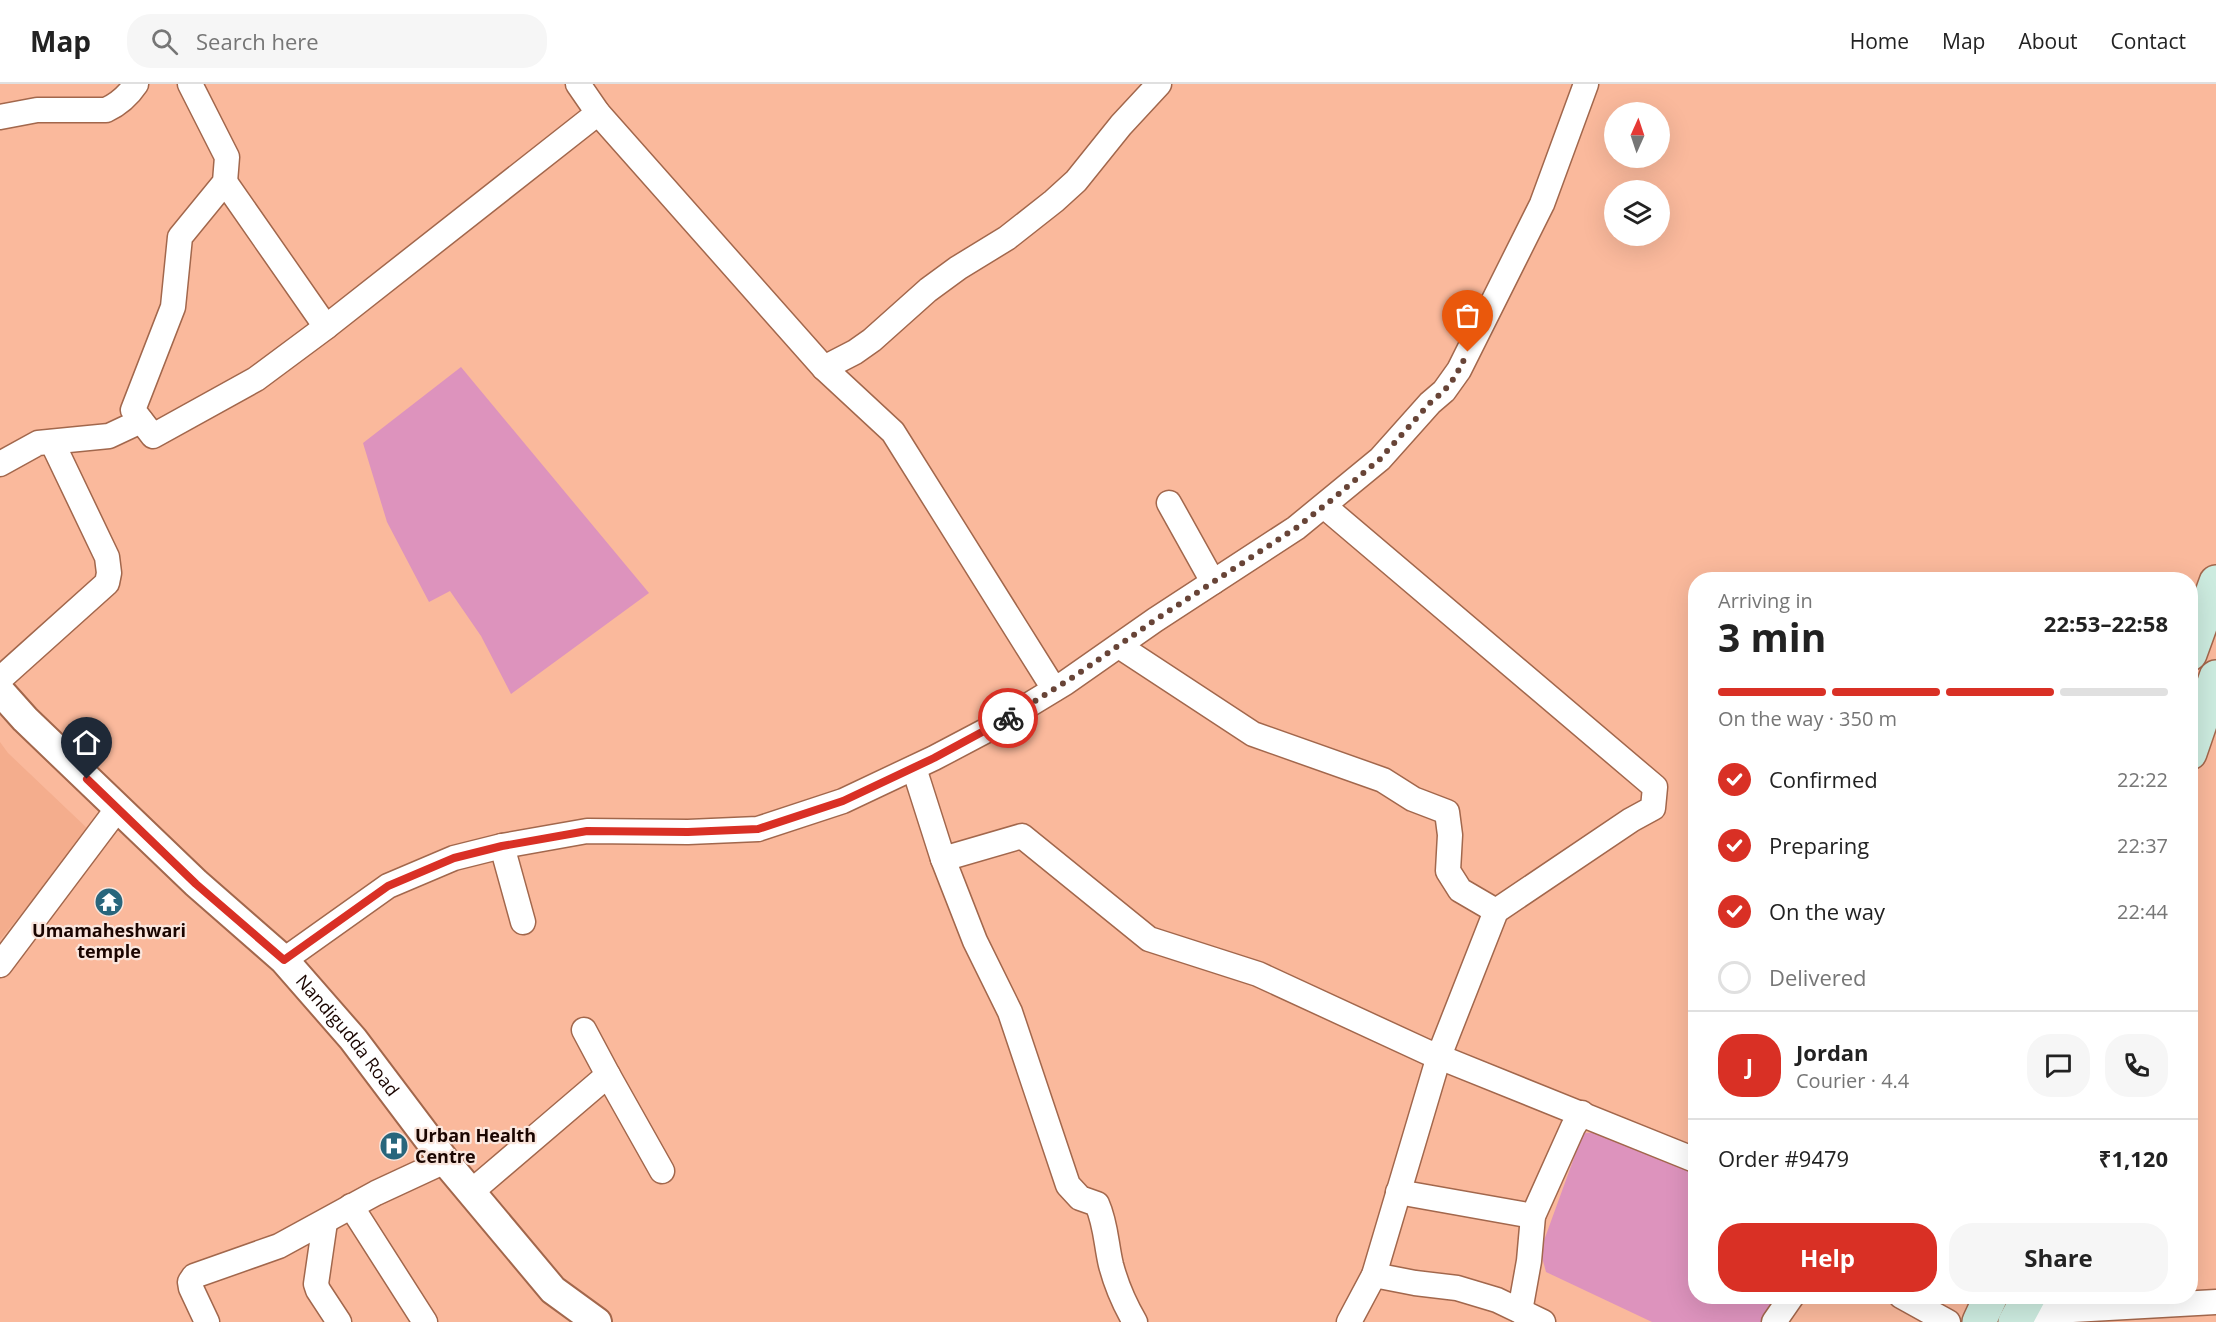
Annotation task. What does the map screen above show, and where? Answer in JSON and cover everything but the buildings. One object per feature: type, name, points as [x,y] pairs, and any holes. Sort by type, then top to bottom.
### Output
[{"type":"main road","points":[[2198,632],[2216,582]]},
{"type":"main road","points":[[2198,730],[2216,677]]},
{"type":"main road","points":[[1979,1322],[1987,1304]]},
{"type":"street","points":[[0,117],[37,110],[106,110],[128,95],[136,84]]},
{"type":"street","points":[[190,84],[227,157],[225,182],[180,237],[173,306],[132,410],[153,436],[256,379],[326,327],[598,113]]},
{"type":"street","points":[[578,84],[598,113],[824,368],[893,432],[1054,689]]},
{"type":"street","points":[[824,368],[872,340],[928,290],[977,255],[1007,238],[1054,201],[1082,175],[1121,124],[1158,84]]},
{"type":"street","points":[[284,960],[388,886],[454,858],[502,846],[587,831],[688,832],[758,829],[843,801],[914,768],[989,729],[1054,689],[1296,528],[1380,459],[1455,377],[1492,308],[1542,204],[1586,84]]},
{"type":"street","points":[[225,182],[326,327]]},
{"type":"street","points":[[0,464],[38,443],[109,436],[141,421]]},
{"type":"street","points":[[0,679],[107,583],[109,573],[107,557],[52,442]]},
{"type":"street","points":[[1169,503],[1213,582]]},
{"type":"street","points":[[1324,506],[1655,787],[1653,808],[1631,819],[1496,911],[1439,1056],[1374,1275],[1349,1322]]},
{"type":"street","points":[[1119,646],[1253,734],[1383,780],[1413,799],[1447,812],[1450,835],[1448,872],[1460,890],[1496,911]]},
{"type":"street","name":"Nandigudda Road","points":[[0,691],[25,719],[196,884],[284,960],[353,1040],[445,1161],[510,1235],[553,1290],[597,1322]]},
{"type":"street","points":[[914,768],[943,859],[975,941],[1010,1012],[1068,1185],[1080,1198],[1097,1204],[1104,1221],[1111,1265],[1127,1309],[1135,1322]]},
{"type":"street","points":[[0,965],[118,808]]},
{"type":"street","points":[[943,859],[1022,836],[1149,939],[1258,974],[1439,1056],[1688,1157]]},
{"type":"street","points":[[502,846],[523,922]]},
{"type":"street","points":[[584,1030],[662,1172]]},
{"type":"street","points":[[471,1192],[608,1074]]},
{"type":"street","points":[[1520,1311],[1529,1261],[1533,1216],[1573,1127],[1582,1113]]},
{"type":"street","points":[[207,1322],[191,1288],[191,1278],[279,1246],[351,1206],[445,1161]]},
{"type":"street","points":[[1398,1192],[1533,1216]]},
{"type":"street","points":[[351,1206],[425,1322]]},
{"type":"street","points":[[325,1222],[316,1284],[339,1322]]},
{"type":"street","points":[[1374,1275],[1457,1288],[1497,1300],[1543,1322]]},
{"type":"street","points":[[2198,1303],[2216,1302]]},
{"type":"street","points":[[1774,1322],[1786,1304]]},
{"type":"street","points":[[1915,1304],[1948,1322]]},
{"type":"street","points":[[2021,1310],[2167,1304]]},
{"type":"shaded area","points":[[461,367],[649,593],[511,694],[481,636],[450,591],[429,602],[387,522],[363,443]]},
{"type":"shaded area","points":[[0,742],[8,753],[89,830],[0,940]]},
{"type":"shaded area","points":[[1606,1132],[1688,1166],[1688,1304],[1772,1304],[1761,1322],[1652,1322],[1546,1272],[1542,1246],[1583,1133]]},
{"type":"way so far","points":[[1008,718],[1106,656],[1155,620],[1296,528],[1334,498],[1380,459],[1430,403],[1444,391],[1455,377],[1468,352]]},
{"type":"place","name":"Umamaheshwari temple","points":[[109,902]]},
{"type":"place","name":"Urban Health Centre","points":[[394,1146]]},
{"type":"route","points":[[87,779],[196,884],[284,960],[388,886],[454,858],[502,846],[587,831],[688,832],[758,829],[843,801],[934,758],[1008,718]]}]
